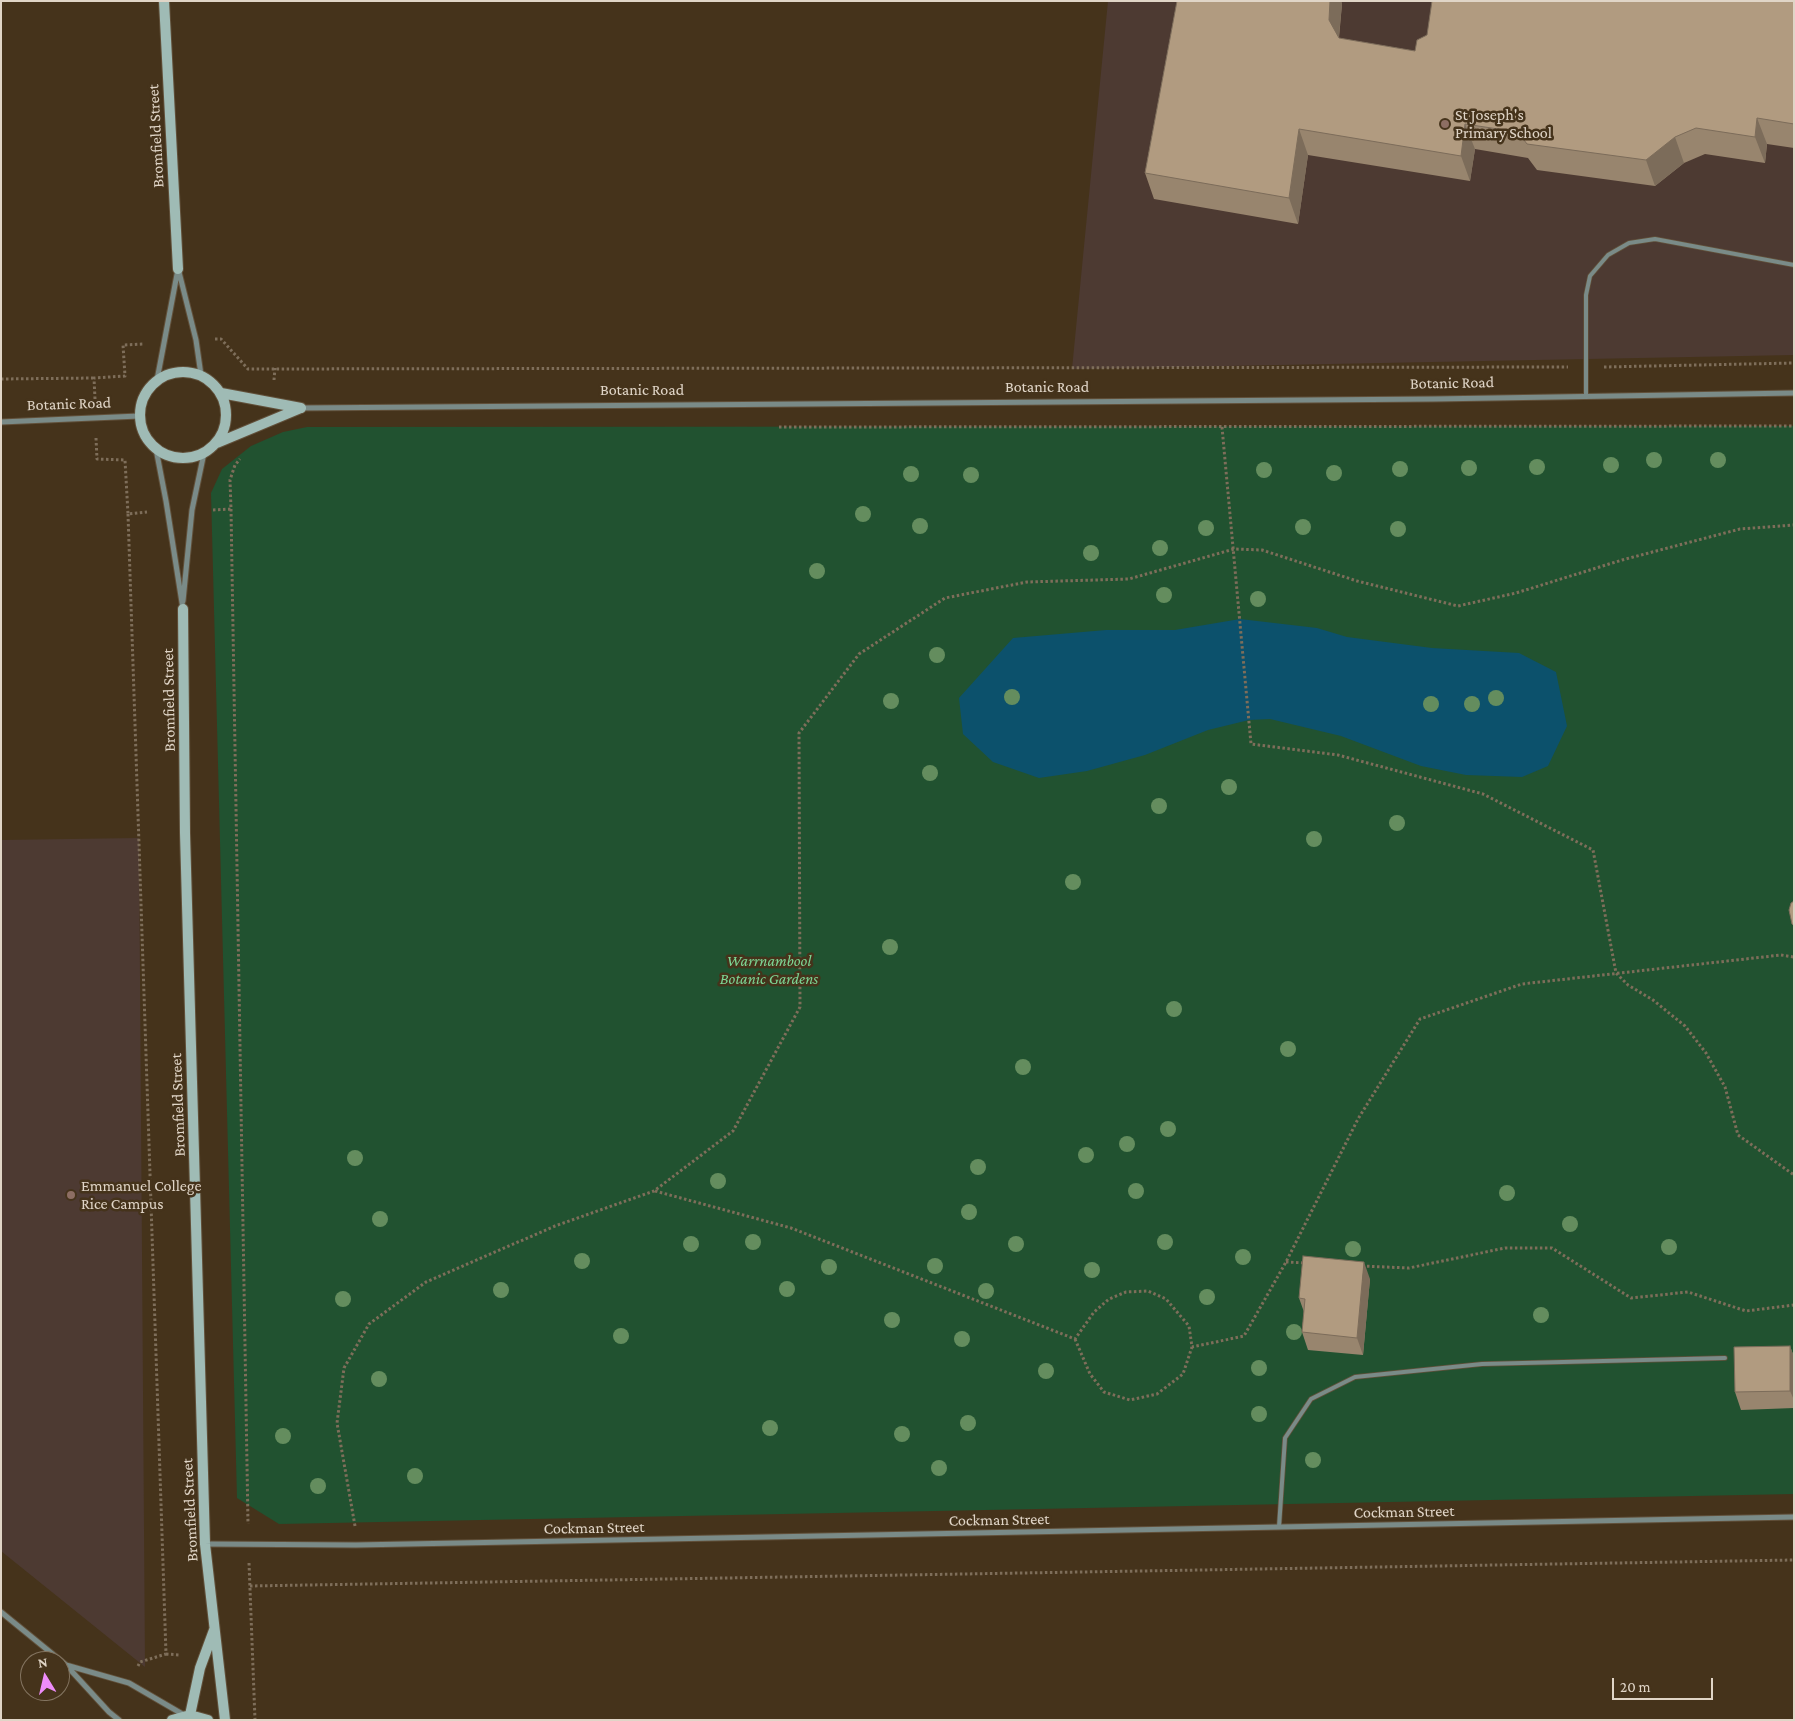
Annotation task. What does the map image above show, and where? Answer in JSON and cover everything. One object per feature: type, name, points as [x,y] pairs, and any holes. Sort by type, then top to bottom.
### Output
[{"type":"street","name":"Bromfield Street","points":[[164,1],[178,269],[196,340],[201,375]]},
{"type":"street","name":"Bromfield Street","points":[[157,380],[166,342],[178,269]]},
{"type":"street","points":[[186,371],[201,375],[213,382],[226,406],[227,419],[224,431],[217,443],[204,453],[192,458],[180,459],[156,450],[147,440],[141,428],[139,416],[141,402],[147,390],[157,380],[171,373],[186,371]]},
{"type":"street","name":"Botanic Road","points":[[221,394],[272,401],[301,408],[1586,397],[1794,393]]},
{"type":"street","name":"Botanic Road","points":[[217,443],[301,408]]},
{"type":"street","name":"Botanic Road","points":[[1,422],[139,416]]},
{"type":"street","name":"Bromfield Street","points":[[156,450],[168,510],[183,609]]},
{"type":"street","name":"Bromfield Street","points":[[204,453],[192,510],[183,609],[185,833],[205,1544],[225,1720]]},
{"type":"street","name":"Cockman Street","points":[[205,1544],[249,1545],[1278,1527],[1794,1516]]},
{"type":"street","points":[[1,1612],[49,1651]]},
{"type":"street","name":"Bromfield Street","points":[[187,1715],[200,1668],[214,1630]]},
{"type":"street","points":[[70,1666],[129,1683],[187,1715],[208,1720]]},
{"type":"street","points":[[70,1669],[109,1712],[120,1720]]},
{"type":"street","points":[[172,1720],[187,1715]]},
{"type":"lane","points":[[1586,397],[1586,295],[1590,276],[1608,255],[1629,243],[1655,239],[1794,265]]},
{"type":"lane","points":[[1278,1527],[1285,1438],[1311,1399],[1355,1377],[1482,1364],[1724,1358]]},
{"type":"path","points":[[196,340],[221,339],[248,369],[1586,367],[1794,363]]},
{"type":"path","points":[[1,379],[124,376],[123,344],[166,342]]},
{"type":"path","points":[[272,401],[275,368]]},
{"type":"path","points":[[94,378],[97,459],[125,460],[166,1654],[140,1662],[129,1683]]},
{"type":"path","points":[[774,427],[1794,426]]},
{"type":"path","points":[[1222,427],[1251,744],[1338,755],[1484,794],[1592,850],[1616,973],[1628,985],[1653,1000],[1686,1026],[1706,1053],[1725,1087],[1738,1135],[1794,1175]]},
{"type":"path","points":[[246,452],[235,465],[230,480],[249,1545],[255,1720]]},
{"type":"path","points":[[192,510],[231,509]]},
{"type":"path","points":[[128,514],[168,510]]},
{"type":"path","points":[[354,1522],[337,1423],[344,1368],[369,1324],[426,1282],[555,1226],[654,1191],[733,1132],[800,1007],[799,732],[859,654],[945,598],[1027,582],[1129,579],[1234,549],[1262,550],[1357,581],[1458,606],[1516,593],[1622,560],[1740,529],[1794,525]]},
{"type":"path","points":[[1192,1347],[1244,1336],[1286,1262],[1358,1119],[1420,1019],[1522,984],[1781,955],[1794,957]]},
{"type":"path","points":[[654,1191],[791,1228],[1075,1339],[1090,1374],[1104,1392],[1130,1400],[1157,1394],[1183,1374],[1192,1347],[1189,1326],[1166,1299],[1148,1291],[1126,1292],[1109,1299],[1094,1312],[1075,1339]]},
{"type":"path","points":[[1361,1266],[1410,1268],[1505,1248],[1552,1248],[1631,1298],[1688,1292],[1746,1311],[1794,1305]]},
{"type":"path","points":[[1286,1262],[1313,1264]]},
{"type":"path","points":[[250,1586],[1794,1560]]},
{"type":"shaded area","name":"St Joseph's Primary School","points":[[1108,1],[1794,1],[1794,355],[1072,369]]},
{"type":"shaded area","name":"Emmanuel College Rice Campus","points":[[139,838],[145,1667],[1,1551],[1,840]]},
{"type":"green space","name":"Warrnambool Botanic Gardens","points":[[1794,426],[1794,1494],[279,1524],[237,1498],[211,493],[222,469],[251,446],[283,432],[307,427]]},
{"type":"water","points":[[1240,619],[1317,628],[1347,637],[1432,648],[1519,653],[1556,672],[1567,726],[1548,766],[1522,777],[1466,775],[1421,766],[1341,736],[1270,719],[1249,720],[1208,730],[1145,755],[1087,771],[1039,778],[993,762],[963,734],[959,698],[1013,638],[1106,630],[1175,630]]},
{"type":"building","name":"St Joseph's Primary School","points":[[1177,1],[1330,1],[1329,20],[1339,38],[1415,51],[1417,40],[1427,35],[1432,1],[1794,1],[1794,124],[1757,118],[1755,137],[1696,128],[1675,137],[1646,160],[1527,144],[1518,132],[1465,124],[1461,156],[1299,129],[1289,198],[1145,173]]},
{"type":"building","points":[[1794,901],[1794,926],[1789,910],[1791,903]]},
{"type":"building","points":[[1303,1256],[1364,1262],[1357,1338],[1302,1332],[1305,1299],[1299,1298]]},
{"type":"building","points":[[1790,1346],[1790,1391],[1735,1392],[1734,1347]]},
{"type":"place","name":"St Joseph's Primary School","points":[[1445,124]]},
{"type":"place","name":"Emmanuel College Rice Campus","points":[[71,1195]]}]
